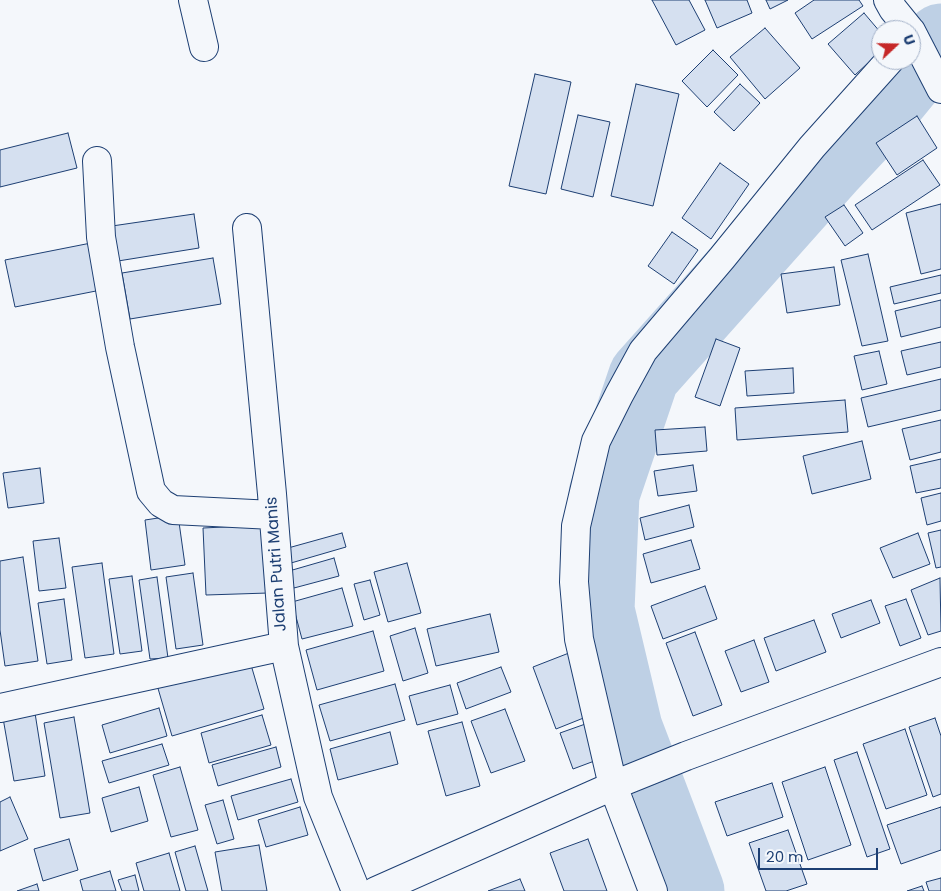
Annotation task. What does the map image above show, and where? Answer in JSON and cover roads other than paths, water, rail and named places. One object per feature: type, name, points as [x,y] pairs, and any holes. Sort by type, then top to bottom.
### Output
[{"type":"street","points":[[194,0],[204,47]]},
{"type":"street","points":[[888,0],[901,20]]},
{"type":"street","points":[[921,50],[939,85]]},
{"type":"street","points":[[653,891],[619,783],[579,639],[574,582],[576,526],[596,441],[618,394],[643,351],[722,258],[812,147],[881,70]]},
{"type":"street","points":[[97,161],[101,237],[120,347],[151,491],[161,503],[173,510],[273,515]]},
{"type":"street","name":"Jalan Putri Manis","points":[[247,228],[284,646],[318,797],[356,891]]},
{"type":"street","points":[[0,708],[284,646]]},
{"type":"street","points":[[376,891],[619,783],[686,756],[941,662]]},
{"type":"waterway","points":[[689,891],[627,728],[599,610],[604,494],[644,376],[877,117],[941,39]]}]
